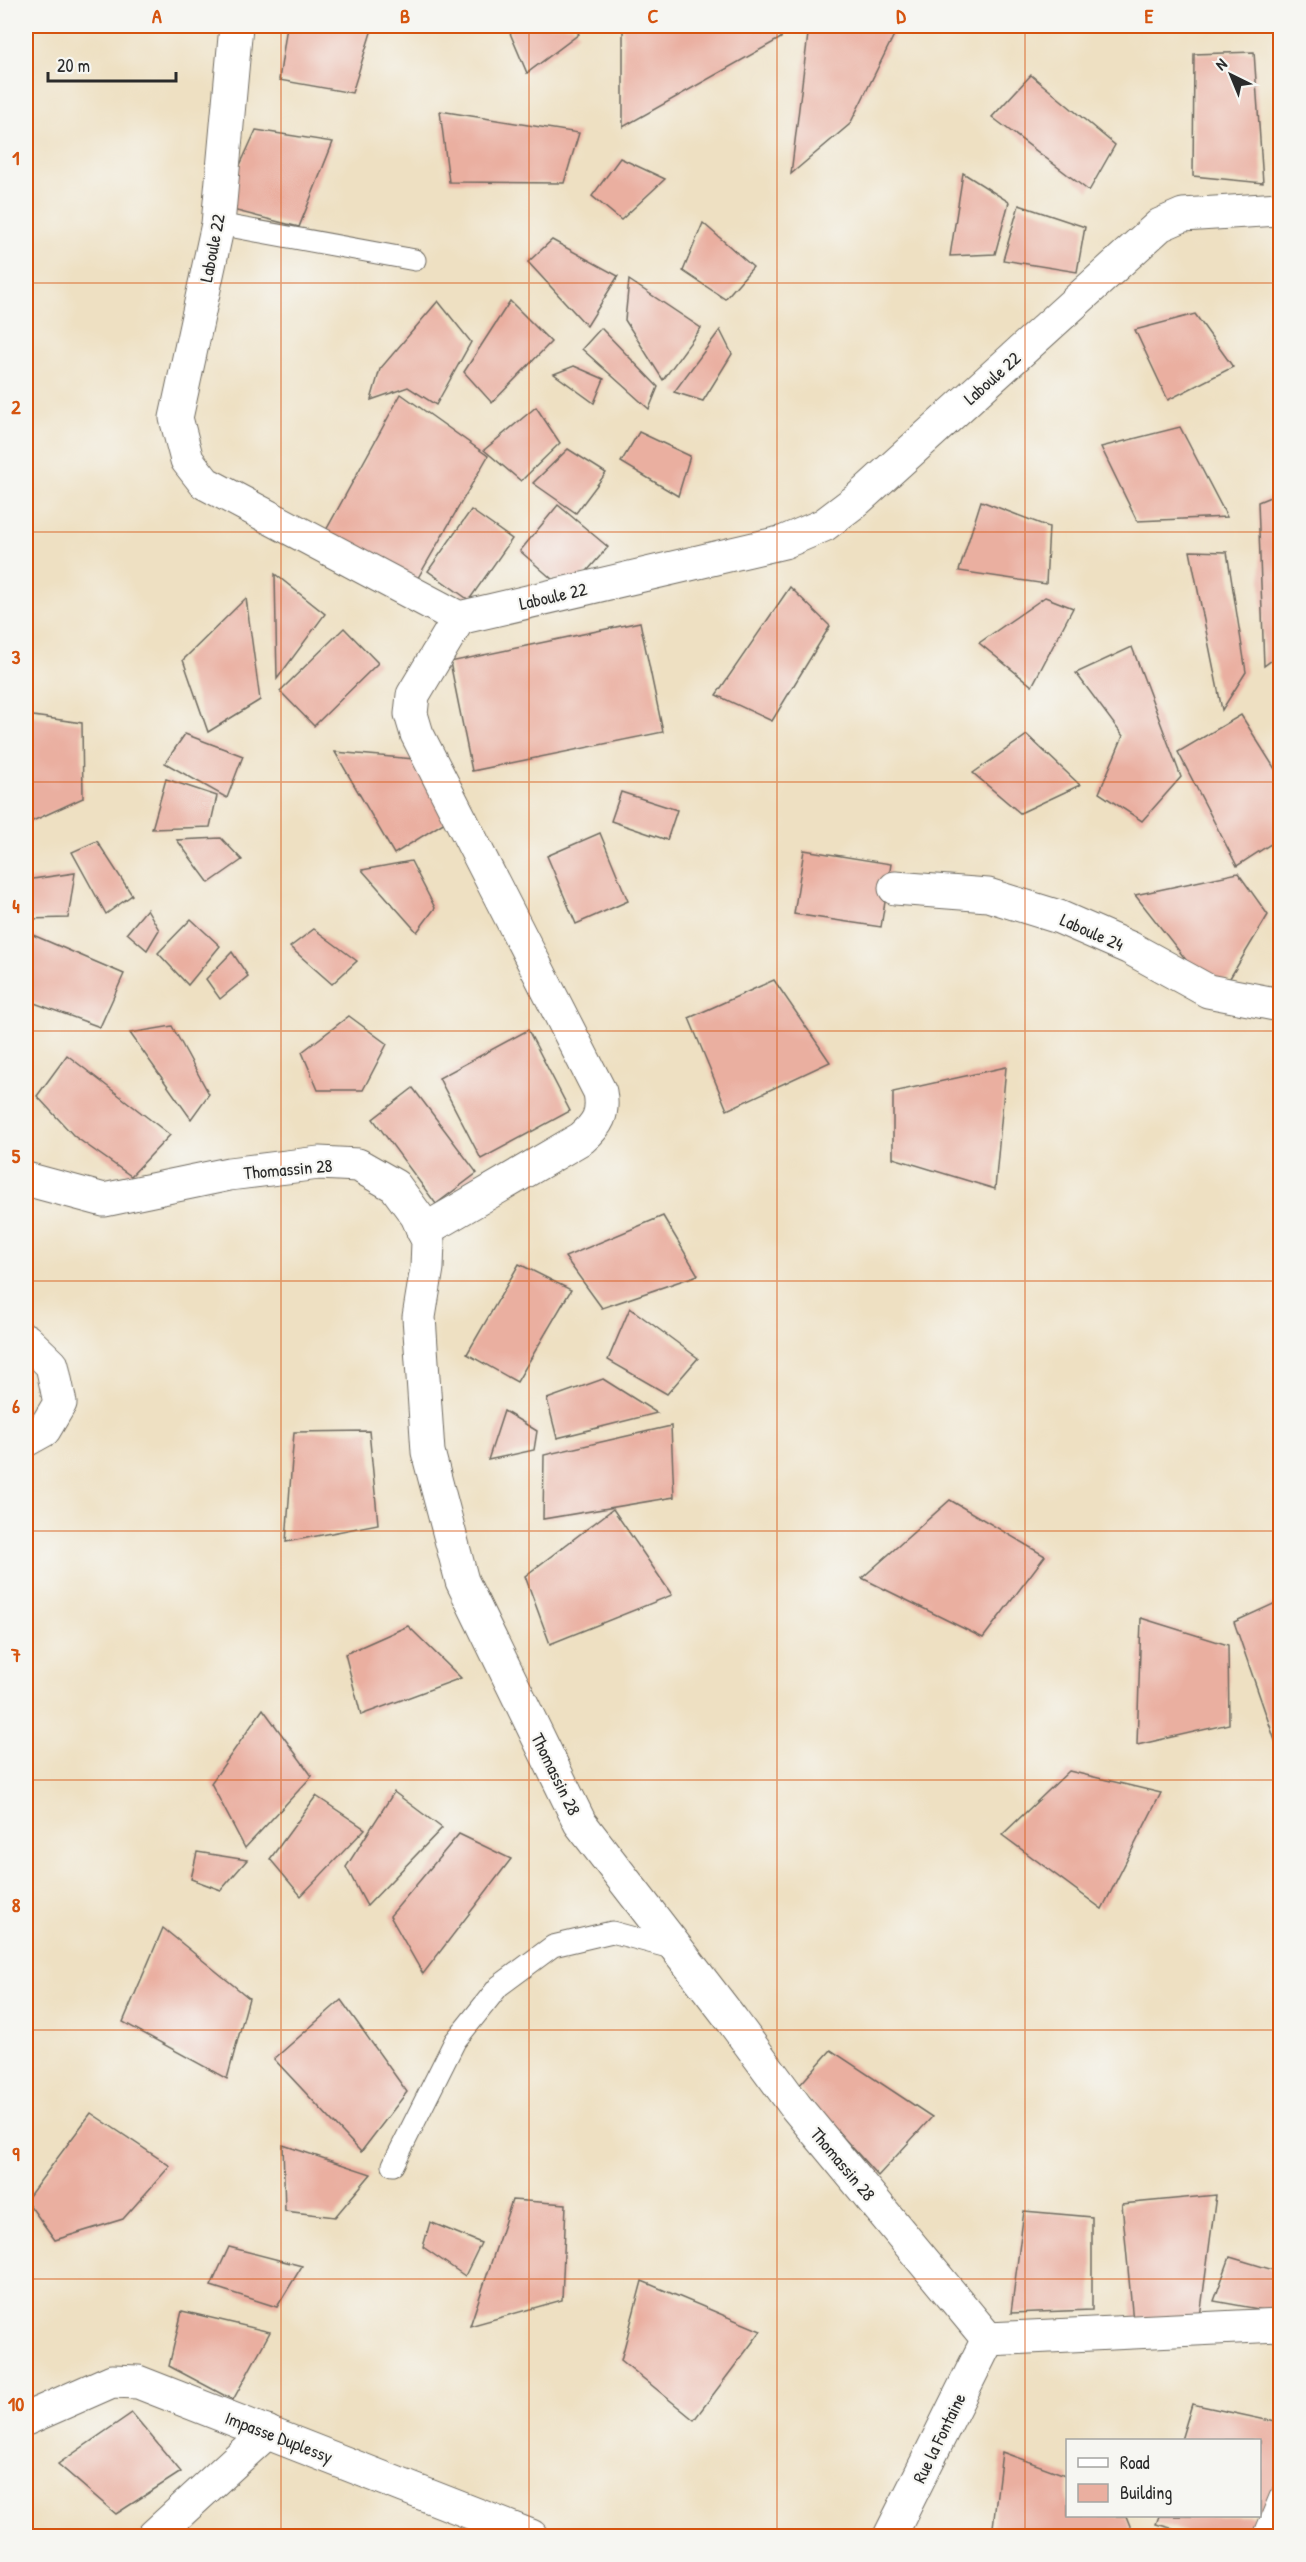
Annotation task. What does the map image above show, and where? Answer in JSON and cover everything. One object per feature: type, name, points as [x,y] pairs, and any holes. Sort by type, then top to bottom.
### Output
[{"type":"street","name":"Laboule 22","points":[[236,26],[218,224],[176,418],[188,460],[205,483],[459,618],[784,542],[824,525],[857,500],[1160,225],[1183,215],[1281,209]]},
{"type":"street","points":[[423,1231],[582,1138],[597,1125],[602,1107],[600,1092],[417,734],[411,714],[413,695],[459,618]]},
{"type":"street","name":"Laboule 24","points":[[895,888],[988,895],[998,898],[1069,921],[1130,948],[1208,991],[1281,1005]]},
{"type":"street","name":"Thomassin 28","points":[[26,1179],[104,1200],[229,1174],[319,1163],[358,1165],[395,1186],[417,1216],[428,1241],[427,1268],[419,1317],[428,1452],[462,1581],[580,1822],[796,2107],[988,2339]]},
{"type":"street","points":[[26,1340],[52,1365],[60,1403],[44,1430],[26,1440]]},
{"type":"street","points":[[988,2339],[1281,2325]]},
{"type":"street","name":"Rue la Fontaine","points":[[890,2536],[988,2339]]},
{"type":"street","name":"Impasse Duplessy","points":[[26,2419],[112,2381],[138,2382],[531,2536]]},
{"type":"street","points":[[154,2536],[267,2432]]},
{"type":"lane","points":[[218,224],[415,260]]},
{"type":"lane","points":[[393,2165],[455,2041],[499,1986],[553,1946],[612,1932],[675,1948]]},
{"type":"lane","points":[[1264,2536],[1281,2497]]},
{"type":"building","points":[[287,26],[373,26],[352,93],[279,80]]},
{"type":"building","points":[[507,26],[573,26],[579,34],[527,73]]},
{"type":"building","points":[[623,26],[783,26],[781,38],[623,127]]},
{"type":"building","points":[[809,26],[894,26],[896,31],[850,124],[791,174]]},
{"type":"building","points":[[1254,52],[1263,183],[1193,176],[1194,54]]},
{"type":"building","points":[[1031,75],[1115,145],[1089,191],[992,117]]},
{"type":"building","points":[[440,111],[579,133],[564,183],[449,182]]},
{"type":"building","points":[[256,130],[333,142],[299,227],[221,207]]},
{"type":"building","points":[[620,158],[665,179],[621,220],[592,196]]},
{"type":"building","points":[[963,173],[1009,202],[995,254],[950,256]]},
{"type":"building","points":[[1019,205],[1085,227],[1077,272],[1003,260]]},
{"type":"building","points":[[703,223],[753,267],[725,299],[683,271]]},
{"type":"building","points":[[552,240],[618,276],[587,326],[528,262]]},
{"type":"building","points":[[629,280],[701,328],[663,380],[625,320]]},
{"type":"building","points":[[438,301],[471,342],[436,405],[408,387],[371,400],[380,369]]},
{"type":"building","points":[[510,301],[551,342],[492,403],[464,372]]},
{"type":"building","points":[[1195,314],[1233,367],[1168,400],[1135,330]]},
{"type":"building","points":[[601,328],[658,387],[649,409],[582,349]]},
{"type":"building","points":[[720,330],[732,354],[703,401],[674,392]]},
{"type":"building","points":[[574,366],[604,379],[594,403],[554,374]]},
{"type":"building","points":[[401,394],[488,456],[411,590],[324,534]]},
{"type":"building","points":[[536,407],[560,443],[521,481],[484,450]]},
{"type":"building","points":[[1180,427],[1227,517],[1137,521],[1101,447]]},
{"type":"building","points":[[639,432],[690,456],[678,496],[621,462]]},
{"type":"building","points":[[568,449],[606,473],[576,513],[533,483]]},
{"type":"building","points":[[1280,493],[1280,654],[1264,666],[1258,502]]},
{"type":"building","points":[[981,501],[1049,527],[1046,584],[959,571]]},
{"type":"building","points":[[558,505],[608,547],[568,593],[520,551]]},
{"type":"building","points":[[471,510],[512,539],[469,600],[428,571]]},
{"type":"building","points":[[1190,551],[1227,552],[1246,672],[1222,710]]},
{"type":"building","points":[[275,574],[325,614],[277,679]]},
{"type":"building","points":[[790,587],[830,626],[772,721],[716,695]]},
{"type":"building","points":[[1045,597],[1073,608],[1032,686],[979,643]]},
{"type":"building","points":[[246,598],[260,700],[208,732],[183,660]]},
{"type":"building","points":[[640,622],[663,732],[472,771],[450,662]]},
{"type":"building","points":[[344,628],[378,663],[314,726],[280,691]]},
{"type":"building","points":[[1132,647],[1181,777],[1142,821],[1099,793],[1123,736],[1076,673]]},
{"type":"building","points":[[26,715],[82,723],[83,798],[26,824]]},
{"type":"building","points":[[1241,715],[1280,777],[1280,838],[1237,866],[1178,752]]},
{"type":"building","points":[[185,734],[243,756],[227,798],[165,763]]},
{"type":"building","points":[[1027,735],[1080,785],[1020,813],[973,773]]},
{"type":"building","points":[[335,752],[414,759],[453,817],[394,854]]},
{"type":"building","points":[[166,779],[217,796],[210,827],[152,829]]},
{"type":"building","points":[[621,792],[677,810],[667,840],[611,821]]},
{"type":"building","points":[[600,833],[628,901],[576,924],[547,856]]},
{"type":"building","points":[[221,838],[242,860],[209,883],[177,840]]},
{"type":"building","points":[[97,841],[132,895],[106,914],[72,852]]},
{"type":"building","points":[[804,850],[891,864],[881,927],[794,914]]},
{"type":"building","points":[[411,861],[435,908],[417,932],[362,870]]},
{"type":"building","points":[[75,873],[68,918],[26,919],[26,880]]},
{"type":"building","points":[[1238,873],[1268,915],[1230,978],[1205,984],[1135,895]]},
{"type":"building","points":[[147,909],[159,930],[147,950],[127,933]]},
{"type":"building","points":[[191,919],[220,946],[188,985],[158,953]]},
{"type":"building","points":[[314,929],[357,961],[332,984],[290,947]]},
{"type":"building","points":[[26,932],[124,974],[100,1027],[26,1000]]},
{"type":"building","points":[[232,952],[248,976],[220,999],[206,979]]},
{"type":"building","points":[[774,980],[830,1062],[727,1110],[689,1018]]},
{"type":"building","points":[[349,1016],[387,1044],[363,1090],[318,1090],[302,1052]]},
{"type":"building","points":[[172,1026],[209,1094],[191,1119],[130,1033]]},
{"type":"building","points":[[528,1030],[570,1111],[481,1159],[439,1078]]},
{"type":"building","points":[[67,1055],[170,1135],[131,1176],[74,1136],[37,1096]]},
{"type":"building","points":[[1006,1067],[995,1189],[893,1158],[893,1092]]},
{"type":"building","points":[[413,1088],[477,1173],[436,1204],[373,1119]]},
{"type":"building","points":[[663,1216],[698,1275],[602,1308],[565,1257]]},
{"type":"building","points":[[519,1264],[571,1290],[517,1382],[467,1354]]},
{"type":"building","points":[[630,1308],[698,1358],[667,1394],[608,1360]]},
{"type":"building","points":[[603,1379],[657,1413],[557,1438],[547,1399]]},
{"type":"building","points":[[504,1411],[537,1431],[534,1450],[488,1460]]},
{"type":"building","points":[[671,1426],[674,1497],[543,1519],[544,1455]]},
{"type":"building","points":[[369,1431],[378,1524],[286,1542],[294,1432]]},
{"type":"building","points":[[950,1500],[1045,1556],[983,1638],[862,1578]]},
{"type":"building","points":[[613,1509],[672,1595],[550,1644],[525,1576]]},
{"type":"building","points":[[1280,1601],[1280,1755],[1234,1622]]},
{"type":"building","points":[[1141,1618],[1228,1645],[1229,1724],[1137,1745]]},
{"type":"building","points":[[408,1626],[461,1678],[361,1715],[345,1654]]},
{"type":"building","points":[[263,1709],[312,1776],[245,1848],[211,1783]]},
{"type":"building","points":[[1069,1771],[1161,1793],[1102,1909],[1002,1835]]},
{"type":"building","points":[[394,1792],[442,1828],[367,1906],[346,1867]]},
{"type":"building","points":[[316,1796],[365,1829],[301,1896],[270,1859]]},
{"type":"building","points":[[459,1834],[511,1859],[423,1974],[390,1916]]},
{"type":"building","points":[[197,1852],[247,1860],[221,1890],[191,1879]]},
{"type":"building","points":[[163,1928],[249,1998],[227,2079],[123,2022]]},
{"type":"building","points":[[341,2000],[407,2092],[361,2152],[274,2059]]},
{"type":"building","points":[[831,2050],[932,2117],[878,2176],[798,2087]]},
{"type":"building","points":[[91,2113],[170,2166],[123,2219],[55,2240],[26,2200]]},
{"type":"building","points":[[283,2145],[371,2174],[335,2217],[285,2211]]},
{"type":"building","points":[[1216,2195],[1200,2317],[1133,2322],[1122,2204]]},
{"type":"building","points":[[512,2200],[566,2204],[562,2300],[470,2326]]},
{"type":"building","points":[[1024,2211],[1092,2217],[1092,2310],[1011,2313]]},
{"type":"building","points":[[430,2222],[481,2243],[465,2276],[423,2247]]},
{"type":"building","points":[[229,2247],[302,2266],[277,2307],[211,2286]]},
{"type":"building","points":[[1230,2257],[1280,2272],[1280,2313],[1214,2301]]},
{"type":"building","points":[[642,2281],[761,2331],[694,2420],[621,2360]]},
{"type":"building","points":[[182,2311],[270,2332],[233,2400],[169,2366]]},
{"type":"building","points":[[1192,2404],[1280,2423],[1280,2476],[1264,2536],[1200,2536],[1156,2524],[1159,2517],[1261,2517],[1261,2439],[1181,2439]]},
{"type":"building","points":[[132,2413],[181,2472],[116,2514],[58,2464]]},
{"type":"building","points":[[1002,2452],[1066,2475],[1066,2517],[1126,2517],[1134,2536],[1007,2536],[993,2527]]}]
